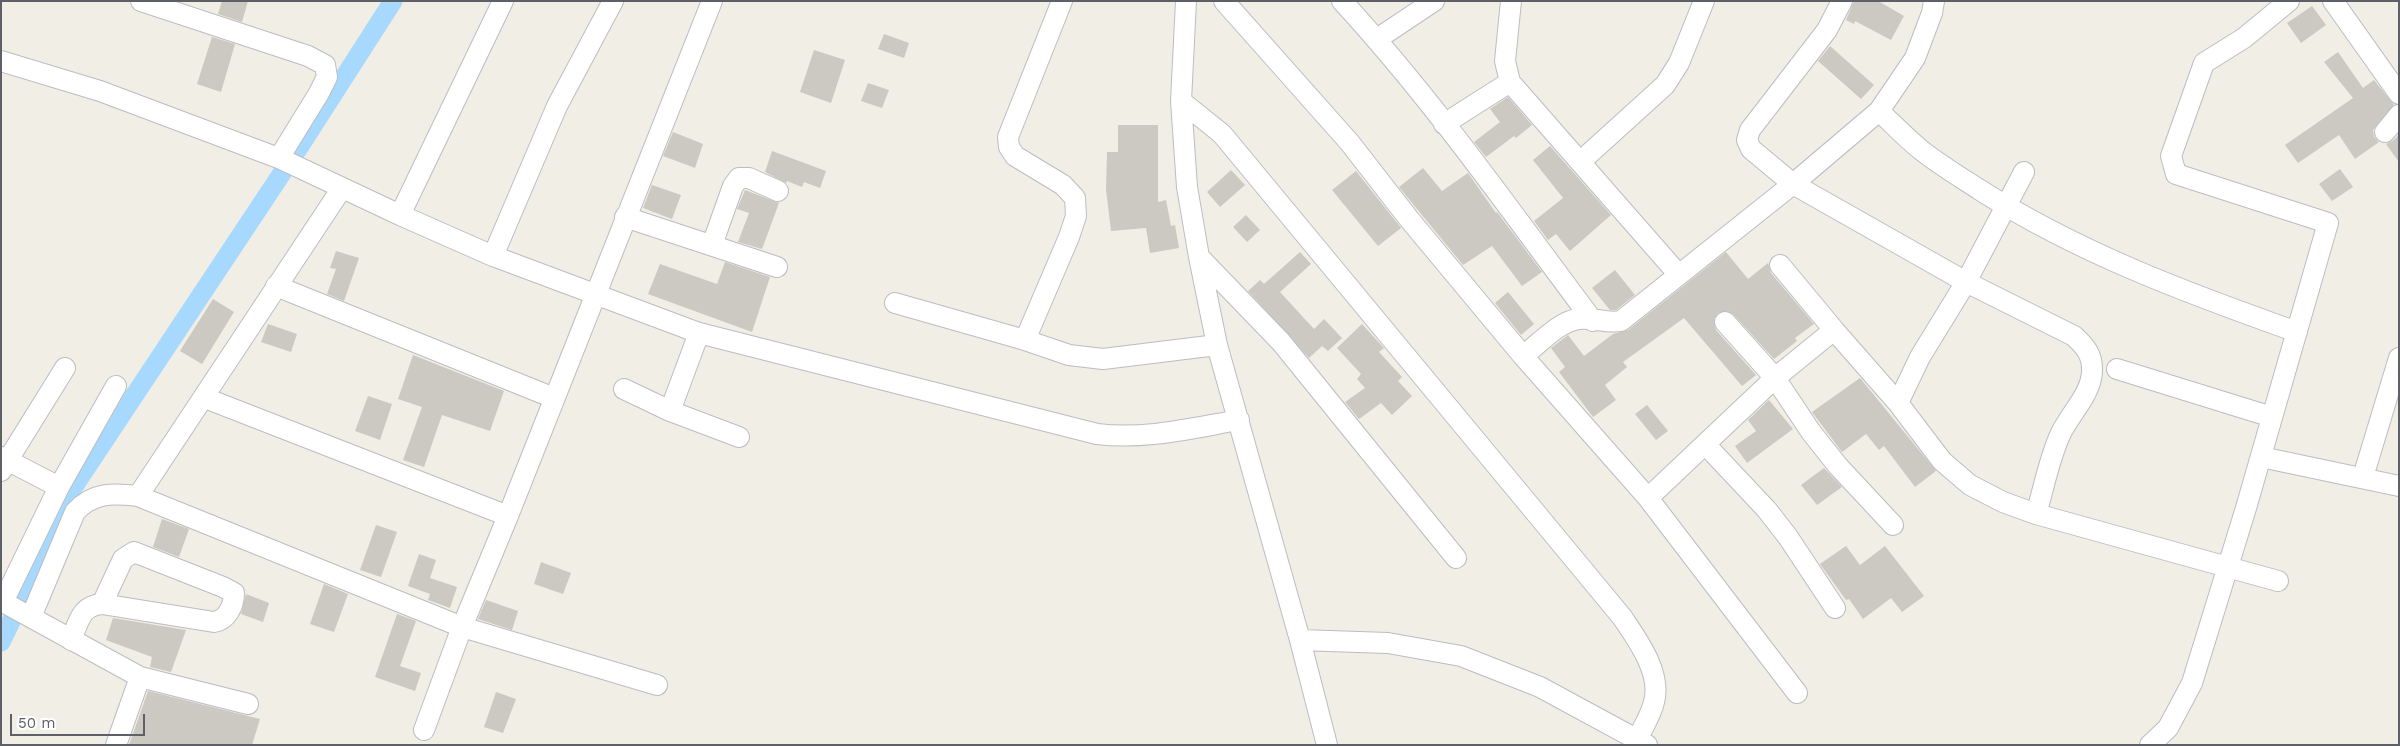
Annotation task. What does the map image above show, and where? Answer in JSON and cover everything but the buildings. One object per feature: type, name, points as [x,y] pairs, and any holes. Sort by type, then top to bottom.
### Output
[{"type":"street","points":[[141,1],[308,56],[325,65],[327,77],[280,158]]},
{"type":"street","points":[[400,215],[503,1]]},
{"type":"street","points":[[493,256],[557,106],[613,1]]},
{"type":"street","points":[[424,730],[462,627],[508,516],[595,292],[712,1]]},
{"type":"street","points":[[1025,340],[1069,238],[1076,216],[1075,198],[1063,185],[1014,156],[1009,147],[1008,137],[1062,1]]},
{"type":"street","points":[[1186,1],[1181,102],[1187,188],[1199,257],[1217,345],[1300,640],[1327,745]]},
{"type":"street","points":[[1224,1],[1350,143],[1409,220],[1523,356],[1648,498],[1797,693]]},
{"type":"street","points":[[1342,1],[1377,39],[1444,124],[1594,321]]},
{"type":"street","points":[[1377,39],[1434,1]]},
{"type":"street","points":[[1511,1],[1505,61],[1510,82],[1679,275]]},
{"type":"street","points":[[1580,162],[1665,85],[1679,63],[1704,1]]},
{"type":"street","points":[[1842,1],[1827,30],[1750,130],[1748,140],[1752,149],[1792,184],[1966,282],[2074,336],[2086,347],[2092,360],[2092,374],[2086,390],[2061,433],[2036,514]]},
{"type":"street","points":[[1523,356],[1565,323],[1579,319],[1609,324],[1621,321],[1792,184],[1879,111],[1915,58],[1932,13],[1934,1]]},
{"type":"street","points":[[2150,745],[2168,728],[2192,683],[2261,457],[2328,223],[2176,174],[2171,156],[2204,63],[2244,38],[2289,1]]},
{"type":"street","points":[[2333,1],[2399,94]]},
{"type":"street","points":[[1,61],[100,91],[280,158],[400,215],[493,256],[595,292],[699,333],[1097,434],[1123,437],[1149,435],[1239,420]]},
{"type":"street","points":[[1444,124],[1510,82]]},
{"type":"street","points":[[1181,102],[1222,134],[1622,616],[1638,641],[1653,675],[1656,688],[1654,703],[1642,742],[1540,687],[1461,656],[1388,643],[1300,640]]},
{"type":"street","points":[[1879,111],[1921,150],[2006,206],[2080,247],[2190,294],[2297,332]]},
{"type":"street","points":[[2386,132],[2399,115]]},
{"type":"street","points":[[1898,403],[1920,357],[1966,282],[2024,172]]},
{"type":"street","points":[[712,245],[733,186],[739,178],[748,178],[778,191]]},
{"type":"street","points":[[138,496],[205,398],[276,286],[334,184]]},
{"type":"street","points":[[625,217],[777,267]]},
{"type":"street","points":[[1199,257],[1281,342],[1456,558]]},
{"type":"street","points":[[1780,265],[1898,403],[1942,461],[1970,485],[2003,502],[2036,514],[2278,581]]},
{"type":"street","points":[[276,286],[554,398]]},
{"type":"street","points":[[895,303],[1025,340],[1069,355],[1103,359],[1217,345]]},
{"type":"street","points":[[1725,322],[1774,378],[1811,432],[1838,466],[1894,524]]},
{"type":"street","points":[[1648,498],[1774,378],[1834,330]]},
{"type":"street","points":[[670,411],[699,333]]},
{"type":"street","points":[[2363,477],[2399,358]]},
{"type":"street","points":[[59,487],[3,463],[65,368]]},
{"type":"street","points":[[2117,369],[2272,417]]},
{"type":"street","points":[[116,386],[59,487],[3,602],[140,677],[248,704]]},
{"type":"street","points":[[624,389],[670,411],[739,436]]},
{"type":"street","points":[[205,398],[508,516]]},
{"type":"street","points":[[1705,444],[1772,517],[1835,608]]},
{"type":"street","points":[[2261,457],[2399,486]]},
{"type":"street","points":[[30,617],[75,512],[84,502],[114,493],[138,496],[462,627],[657,685]]},
{"type":"street","points":[[71,640],[88,607],[102,604],[214,622],[221,621],[229,612],[234,594],[223,587],[134,552],[123,559],[102,604]]},
{"type":"street","points":[[116,745],[140,677]]},
{"type":"waterway","points":[[1,642],[29,585],[55,515],[300,146],[393,1]]}]
